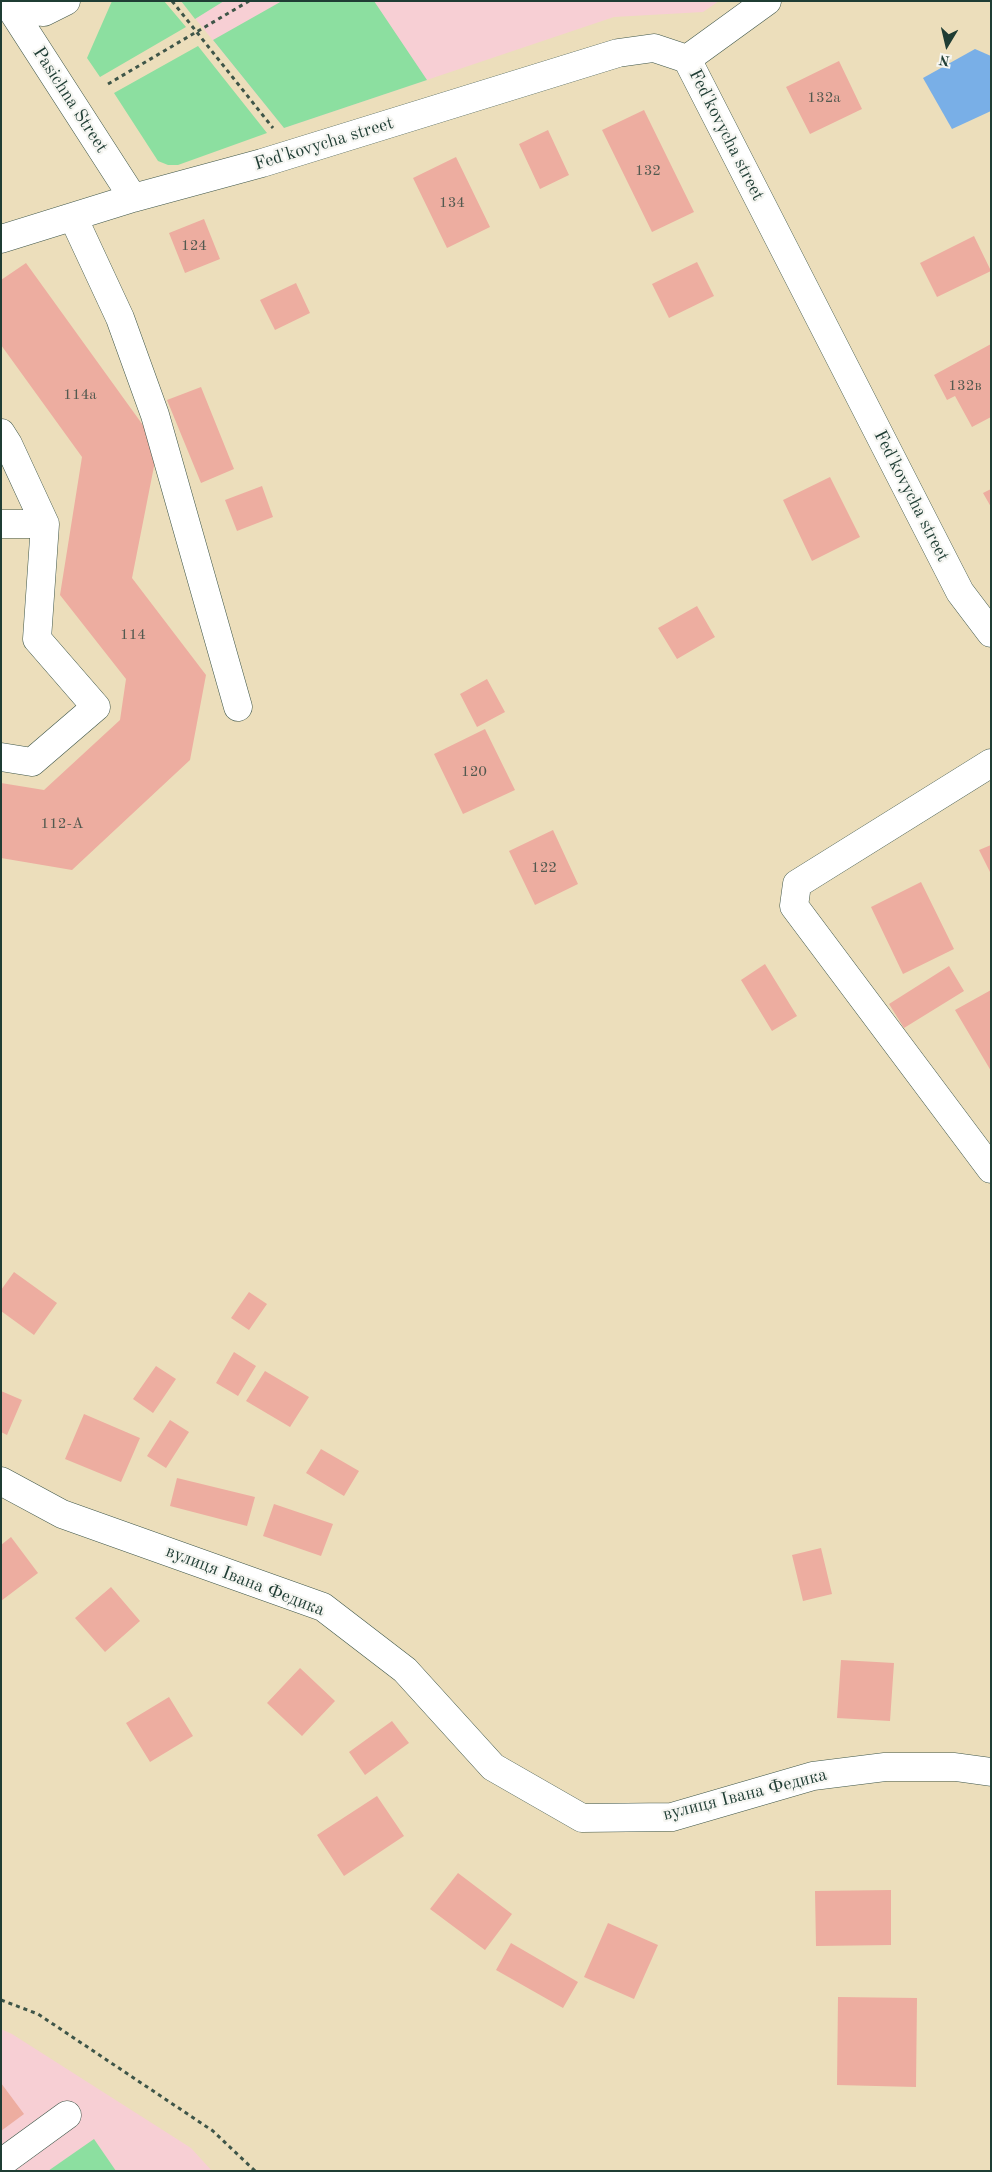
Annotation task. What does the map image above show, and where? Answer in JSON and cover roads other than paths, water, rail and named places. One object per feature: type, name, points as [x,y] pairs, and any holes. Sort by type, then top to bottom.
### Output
[{"type":"street","points":[[8,5],[44,12],[66,1]]},
{"type":"street","points":[[687,59],[767,1]]},
{"type":"street","name":"Pasichna Street","points":[[8,5],[133,198]]},
{"type":"street","name":"Fed'kovycha street","points":[[1,238],[133,198],[293,154],[618,52],[654,48],[687,59],[960,592],[991,632]]},
{"type":"street","points":[[73,217],[120,318],[155,415],[238,708]]},
{"type":"street","points":[[1,433],[8,444],[45,524],[37,639],[96,707],[32,762],[1,757]]},
{"type":"street","points":[[1,524],[45,524]]},
{"type":"street","points":[[991,763],[797,884],[794,906],[991,1169]]},
{"type":"street","name":"вулиця Івана Федика","points":[[1,1481],[62,1514],[323,1607],[405,1670],[493,1768],[582,1818],[672,1817],[813,1776],[885,1767],[956,1767],[991,1772]]},
{"type":"street","points":[[1,2163],[67,2115]]},
{"type":"water","points":[[975,49],[991,56],[991,111],[952,129],[923,78]]}]
